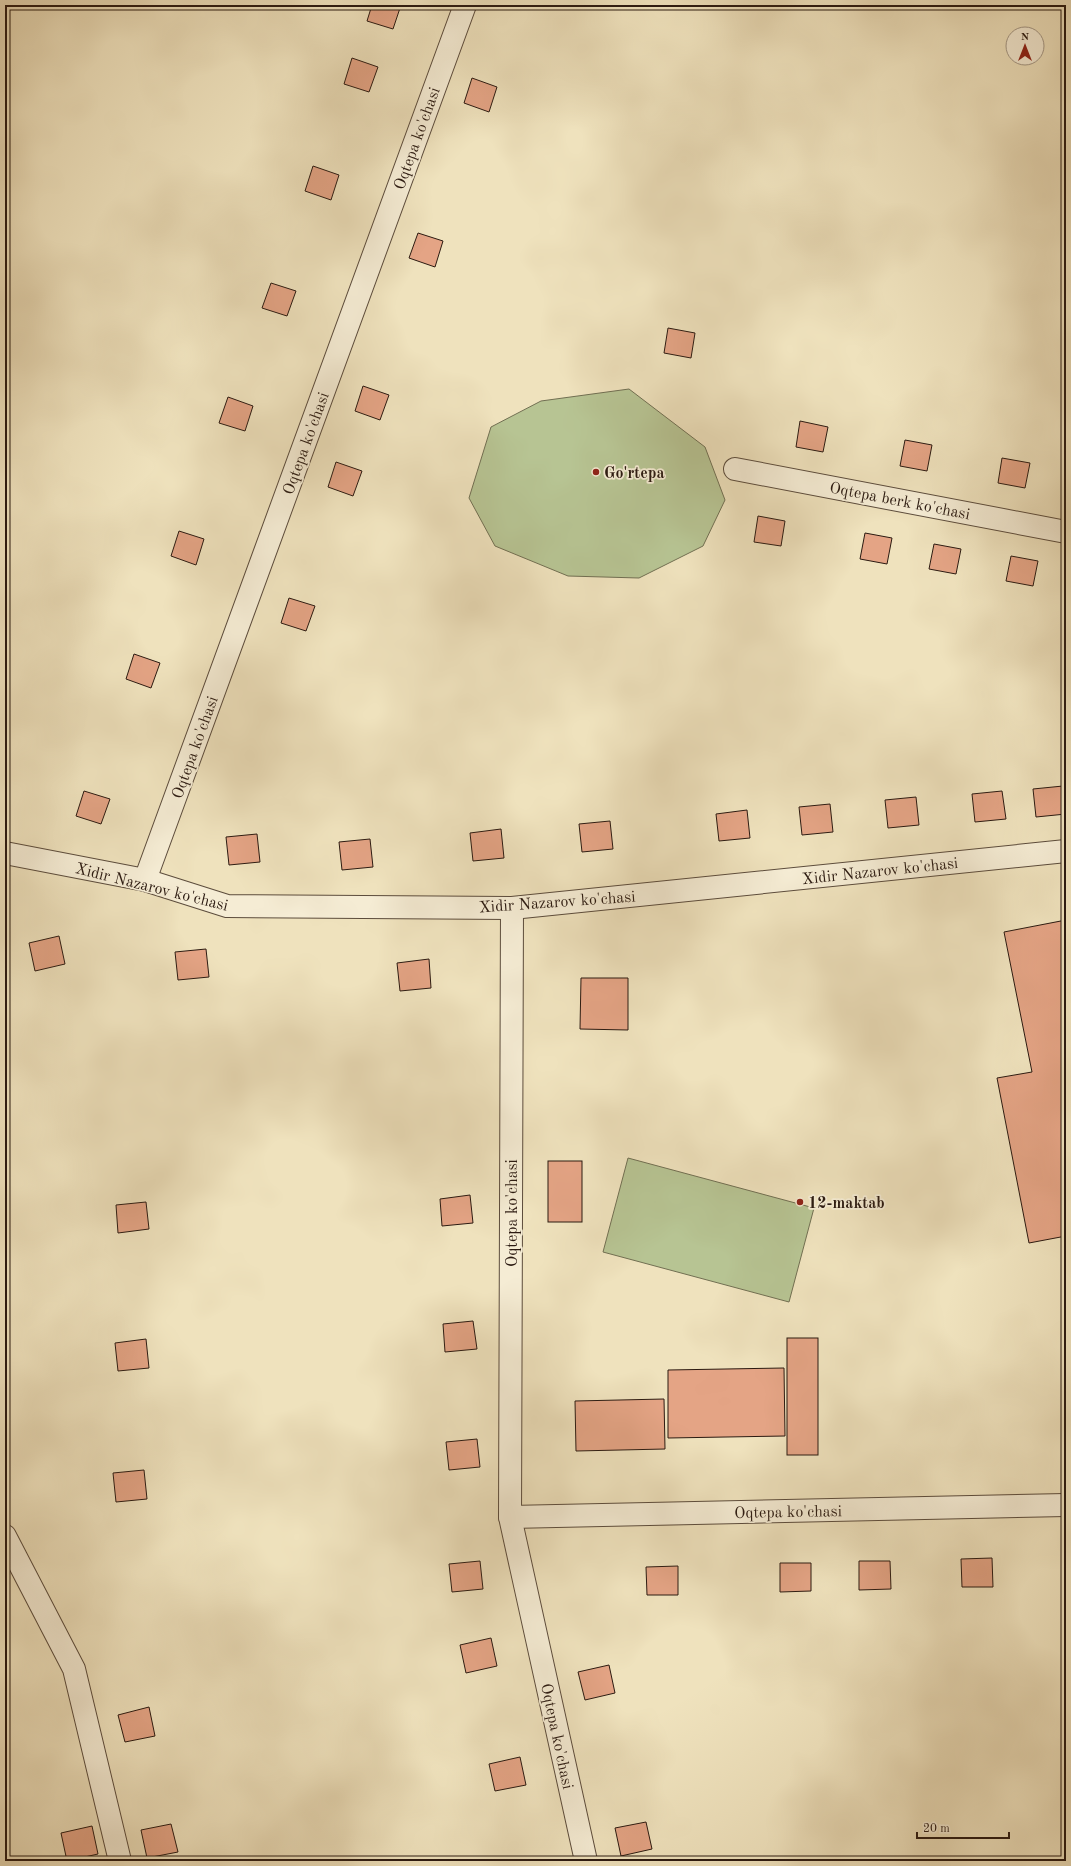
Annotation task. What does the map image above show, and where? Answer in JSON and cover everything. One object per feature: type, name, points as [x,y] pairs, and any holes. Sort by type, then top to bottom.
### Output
[{"type":"street","name":"Oqtepa ko'chasi","points":[[145,880],[465,5]]},
{"type":"street","name":"Oqtepa berk ko'chasi","points":[[735,468],[1066,532]]},
{"type":"street","name":"Xidir Nazarov ko'chasi","points":[[5,853],[145,880],[227,906],[512,908],[1066,851]]},
{"type":"street","name":"Oqtepa ko'chasi","points":[[512,908],[510,1517],[586,1861]]},
{"type":"street","name":"Oqtepa ko'chasi","points":[[510,1517],[1066,1505]]},
{"type":"street","points":[[5,1536],[74,1669],[120,1861]]},
{"type":"green space","name":"Go'rtepa","points":[[629,389],[705,447],[725,500],[703,546],[639,578],[568,576],[495,546],[469,498],[491,427],[541,401]]},
{"type":"green space","points":[[628,1158],[814,1208],[789,1302],[603,1252]]},
{"type":"building","points":[[372,5],[401,5],[393,29],[367,21]]},
{"type":"building","points":[[352,58],[378,67],[369,92],[344,84]]},
{"type":"building","points":[[472,78],[497,87],[489,112],[464,103]]},
{"type":"building","points":[[313,166],[339,175],[331,200],[305,191]]},
{"type":"building","points":[[418,233],[443,241],[435,267],[409,258]]},
{"type":"building","points":[[271,283],[296,291],[287,316],[262,308]]},
{"type":"building","points":[[668,328],[695,333],[691,358],[664,353]]},
{"type":"building","points":[[363,386],[389,395],[380,420],[355,411]]},
{"type":"building","points":[[228,397],[253,406],[245,431],[219,423]]},
{"type":"building","points":[[800,421],[828,427],[823,452],[796,447]]},
{"type":"building","points":[[905,440],[932,445],[927,471],[900,466]]},
{"type":"building","points":[[1002,458],[1030,463],[1025,488],[998,483]]},
{"type":"building","points":[[336,462],[362,471],[353,496],[328,487]]},
{"type":"building","points":[[758,516],[785,521],[781,546],[754,542]]},
{"type":"building","points":[[179,531],[204,539],[196,565],[171,556]]},
{"type":"building","points":[[865,533],[892,538],[887,564],[860,559]]},
{"type":"building","points":[[934,544],[961,549],[956,574],[929,569]]},
{"type":"building","points":[[1011,556],[1038,561],[1033,586],[1006,581]]},
{"type":"building","points":[[289,598],[315,606],[306,631],[281,623]]},
{"type":"building","points":[[134,654],[160,663],[151,688],[126,679]]},
{"type":"building","points":[[1063,786],[1066,814],[1036,817],[1033,789]]},
{"type":"building","points":[[84,791],[110,799],[101,824],[76,816]]},
{"type":"building","points":[[1002,791],[1006,819],[975,822],[972,794]]},
{"type":"building","points":[[916,797],[919,825],[888,828],[885,800]]},
{"type":"building","points":[[830,804],[833,832],[802,835],[799,807]]},
{"type":"building","points":[[747,810],[750,838],[719,841],[716,814]]},
{"type":"building","points":[[610,821],[613,849],[582,852],[579,824]]},
{"type":"building","points":[[501,829],[504,858],[473,861],[470,833]]},
{"type":"building","points":[[257,834],[260,862],[229,865],[226,837]]},
{"type":"building","points":[[370,839],[373,867],[342,870],[339,842]]},
{"type":"building","points":[[1066,920],[1066,1236],[1029,1243],[997,1078],[1032,1072],[1004,932]]},
{"type":"building","points":[[59,936],[65,964],[35,971],[29,943]]},
{"type":"building","points":[[206,949],[209,977],[178,980],[175,952]]},
{"type":"building","points":[[429,959],[431,988],[400,991],[397,963]]},
{"type":"building","points":[[581,978],[628,978],[628,1030],[580,1029]]},
{"type":"building","points":[[548,1161],[582,1161],[582,1222],[548,1222]]},
{"type":"building","points":[[470,1195],[473,1223],[442,1226],[440,1199]]},
{"type":"building","points":[[146,1202],[149,1229],[118,1233],[116,1205]]},
{"type":"building","points":[[473,1321],[477,1349],[445,1352],[443,1324]]},
{"type":"building","points":[[787,1338],[818,1338],[818,1455],[787,1455]]},
{"type":"building","points":[[146,1339],[149,1368],[118,1371],[115,1343]]},
{"type":"building","points":[[784,1368],[785,1436],[668,1438],[668,1370]]},
{"type":"building","points":[[664,1399],[665,1449],[576,1451],[575,1401]]},
{"type":"building","points":[[477,1439],[480,1467],[449,1470],[446,1442]]},
{"type":"building","points":[[144,1470],[147,1499],[116,1502],[113,1473]]},
{"type":"building","points":[[992,1558],[993,1587],[962,1587],[961,1559]]},
{"type":"building","points":[[480,1561],[483,1589],[452,1592],[449,1564]]},
{"type":"building","points":[[859,1561],[890,1561],[891,1589],[859,1590]]},
{"type":"building","points":[[780,1563],[811,1563],[811,1591],[780,1592]]},
{"type":"building","points":[[678,1566],[678,1595],[647,1595],[646,1567]]},
{"type":"building","points":[[491,1638],[497,1666],[466,1673],[460,1645]]},
{"type":"building","points":[[609,1665],[615,1693],[585,1700],[578,1672]]},
{"type":"building","points":[[149,1707],[155,1736],[125,1742],[118,1715]]},
{"type":"building","points":[[520,1757],[526,1785],[495,1791],[489,1764]]},
{"type":"building","points":[[646,1822],[652,1849],[621,1856],[615,1828]]},
{"type":"building","points":[[171,1824],[178,1852],[147,1858],[141,1830]]},
{"type":"building","points":[[92,1826],[98,1854],[67,1861],[61,1833]]},
{"type":"place","name":"Go'rtepa","points":[[596,472]]},
{"type":"place","name":"12-maktab","points":[[800,1202]]}]
